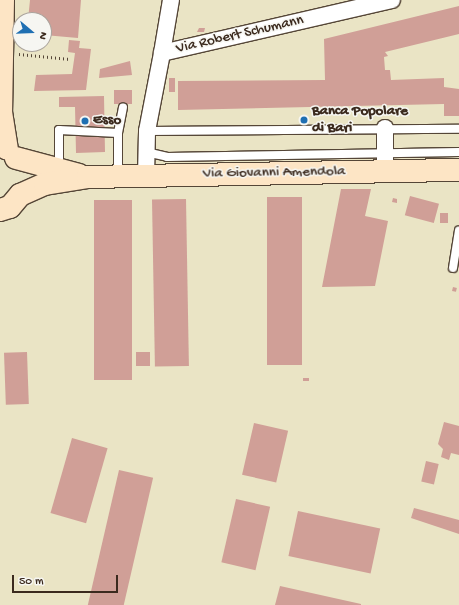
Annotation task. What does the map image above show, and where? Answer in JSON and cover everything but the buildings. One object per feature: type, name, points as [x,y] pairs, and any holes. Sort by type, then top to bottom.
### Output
[{"type":"main road","points":[[3,0],[1,112],[8,150],[24,180],[20,195]]},
{"type":"main road","name":"Via Giovanni Amendola","points":[[8,150],[59,170],[88,177]]},
{"type":"main road","name":"Via Giovanni Amendola","points":[[0,210],[10,207],[20,195],[45,184],[88,177],[118,178],[385,162],[459,170]]},
{"type":"street","points":[[162,53],[171,0]]},
{"type":"street","name":"Via Robert Schumann","points":[[146,176],[147,131],[162,53],[392,0]]},
{"type":"street","points":[[385,128],[385,162]]},
{"type":"lane","points":[[118,178],[118,133],[123,107]]},
{"type":"lane","points":[[147,131],[385,128],[459,129]]},
{"type":"lane","points":[[59,170],[59,130],[118,133]]},
{"type":"lane","points":[[146,152],[167,157],[385,162],[459,152]]},
{"type":"lane","points":[[452,268],[459,230]]},
{"type":"path","points":[[13,53],[70,59]]},
{"type":"place","name":"Banca Popolare di Bari","points":[[304,120]]},
{"type":"place","name":"Esso","points":[[85,121]]}]
